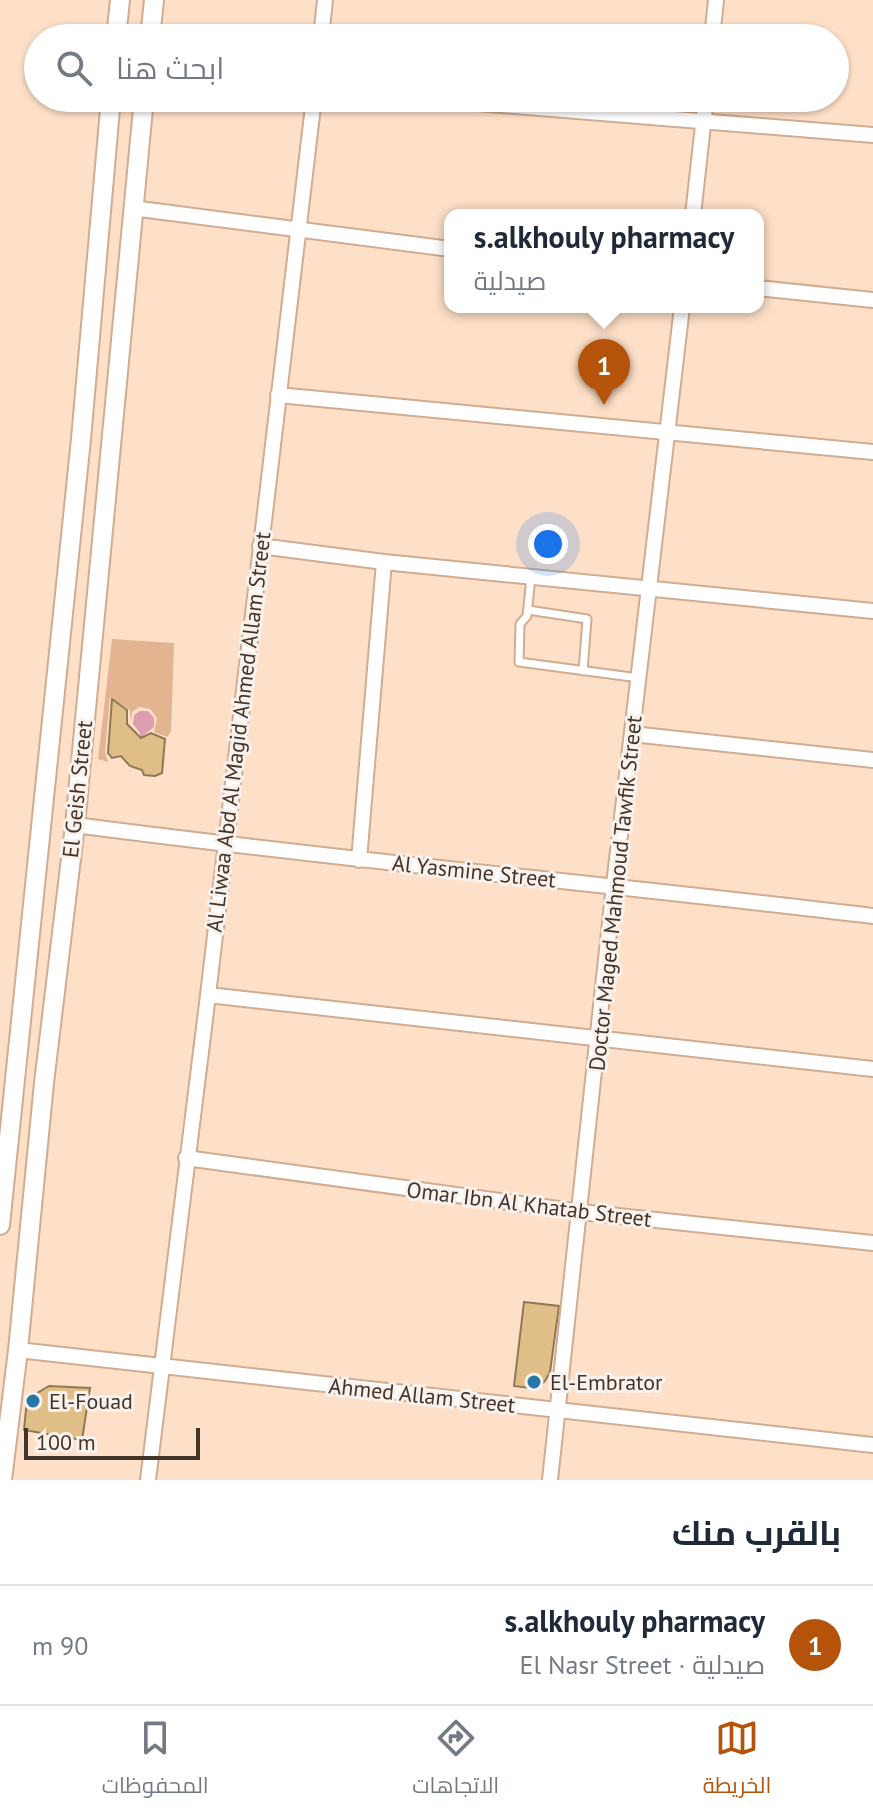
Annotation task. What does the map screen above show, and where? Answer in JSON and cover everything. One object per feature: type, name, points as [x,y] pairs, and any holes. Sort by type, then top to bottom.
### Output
[{"type":"street","points":[[117,24],[120,0]]},
{"type":"street","points":[[151,24],[154,0]]},
{"type":"street","points":[[322,24],[325,0]]},
{"type":"street","points":[[713,24],[716,0]]},
{"type":"street","name":"El Geish Street","points":[[0,1225],[81,439],[110,112]]},
{"type":"street","name":"El Geish Street","points":[[2,1480],[75,825],[142,112]]},
{"type":"street","name":"Al Liwaa Abd Al Magid Ahmed Allam Street","points":[[148,1480],[312,112]]},
{"type":"street","points":[[591,112],[873,135]]},
{"type":"street","points":[[694,209],[705,112]]},
{"type":"street","points":[[132,208],[444,248]]},
{"type":"street","points":[[764,289],[873,300]]},
{"type":"street","name":"Doctor Maged Mahmoud Tawfik Street","points":[[550,1480],[614,885],[681,313]]},
{"type":"street","points":[[278,395],[873,452]]},
{"type":"street","points":[[81,439],[110,442]]},
{"type":"street","points":[[260,546],[384,562],[873,611]]},
{"type":"street","points":[[359,860],[384,562]]},
{"type":"street","points":[[632,734],[873,760]]},
{"type":"street","name":"Al Yasmine Street","points":[[75,825],[359,860],[614,885],[873,916]]},
{"type":"street","points":[[208,995],[873,1069]]},
{"type":"street","points":[[16,1080],[44,1083]]},
{"type":"street","name":"Omar Ibn Al Khatab Street","points":[[186,1158],[581,1212],[873,1243]]},
{"type":"street","name":"Ahmed Allam Street","points":[[18,1350],[873,1445]]},
{"type":"lane","points":[[531,577],[527,618],[520,624],[519,662],[639,678]]},
{"type":"lane","points":[[528,610],[587,619],[583,671]]},
{"type":"shaded area","points":[[112,639],[174,643],[171,732],[167,737],[154,732],[157,718],[150,709],[139,707],[132,712],[131,724],[130,710],[110,697],[105,752],[108,762],[98,759]]},
{"type":"shaded area","points":[[148,711],[154,718],[154,727],[143,736],[145,741],[133,724],[134,715]]},
{"type":"building","points":[[112,699],[127,710],[127,724],[141,738],[151,733],[165,739],[162,773],[144,775],[142,770],[130,766],[121,756],[112,758],[108,753]]},
{"type":"building","points":[[524,1302],[559,1306],[550,1372],[537,1389],[514,1386]]},
{"type":"building","points":[[49,1386],[90,1388],[82,1440],[24,1430],[27,1399]]},
{"type":"place","name":"s.alkhouly pharmacy","points":[[604,405]]},
{"type":"place","name":"El-Embrator","points":[[534,1382]]},
{"type":"place","name":"El-Fouad","points":[[33,1401]]}]
